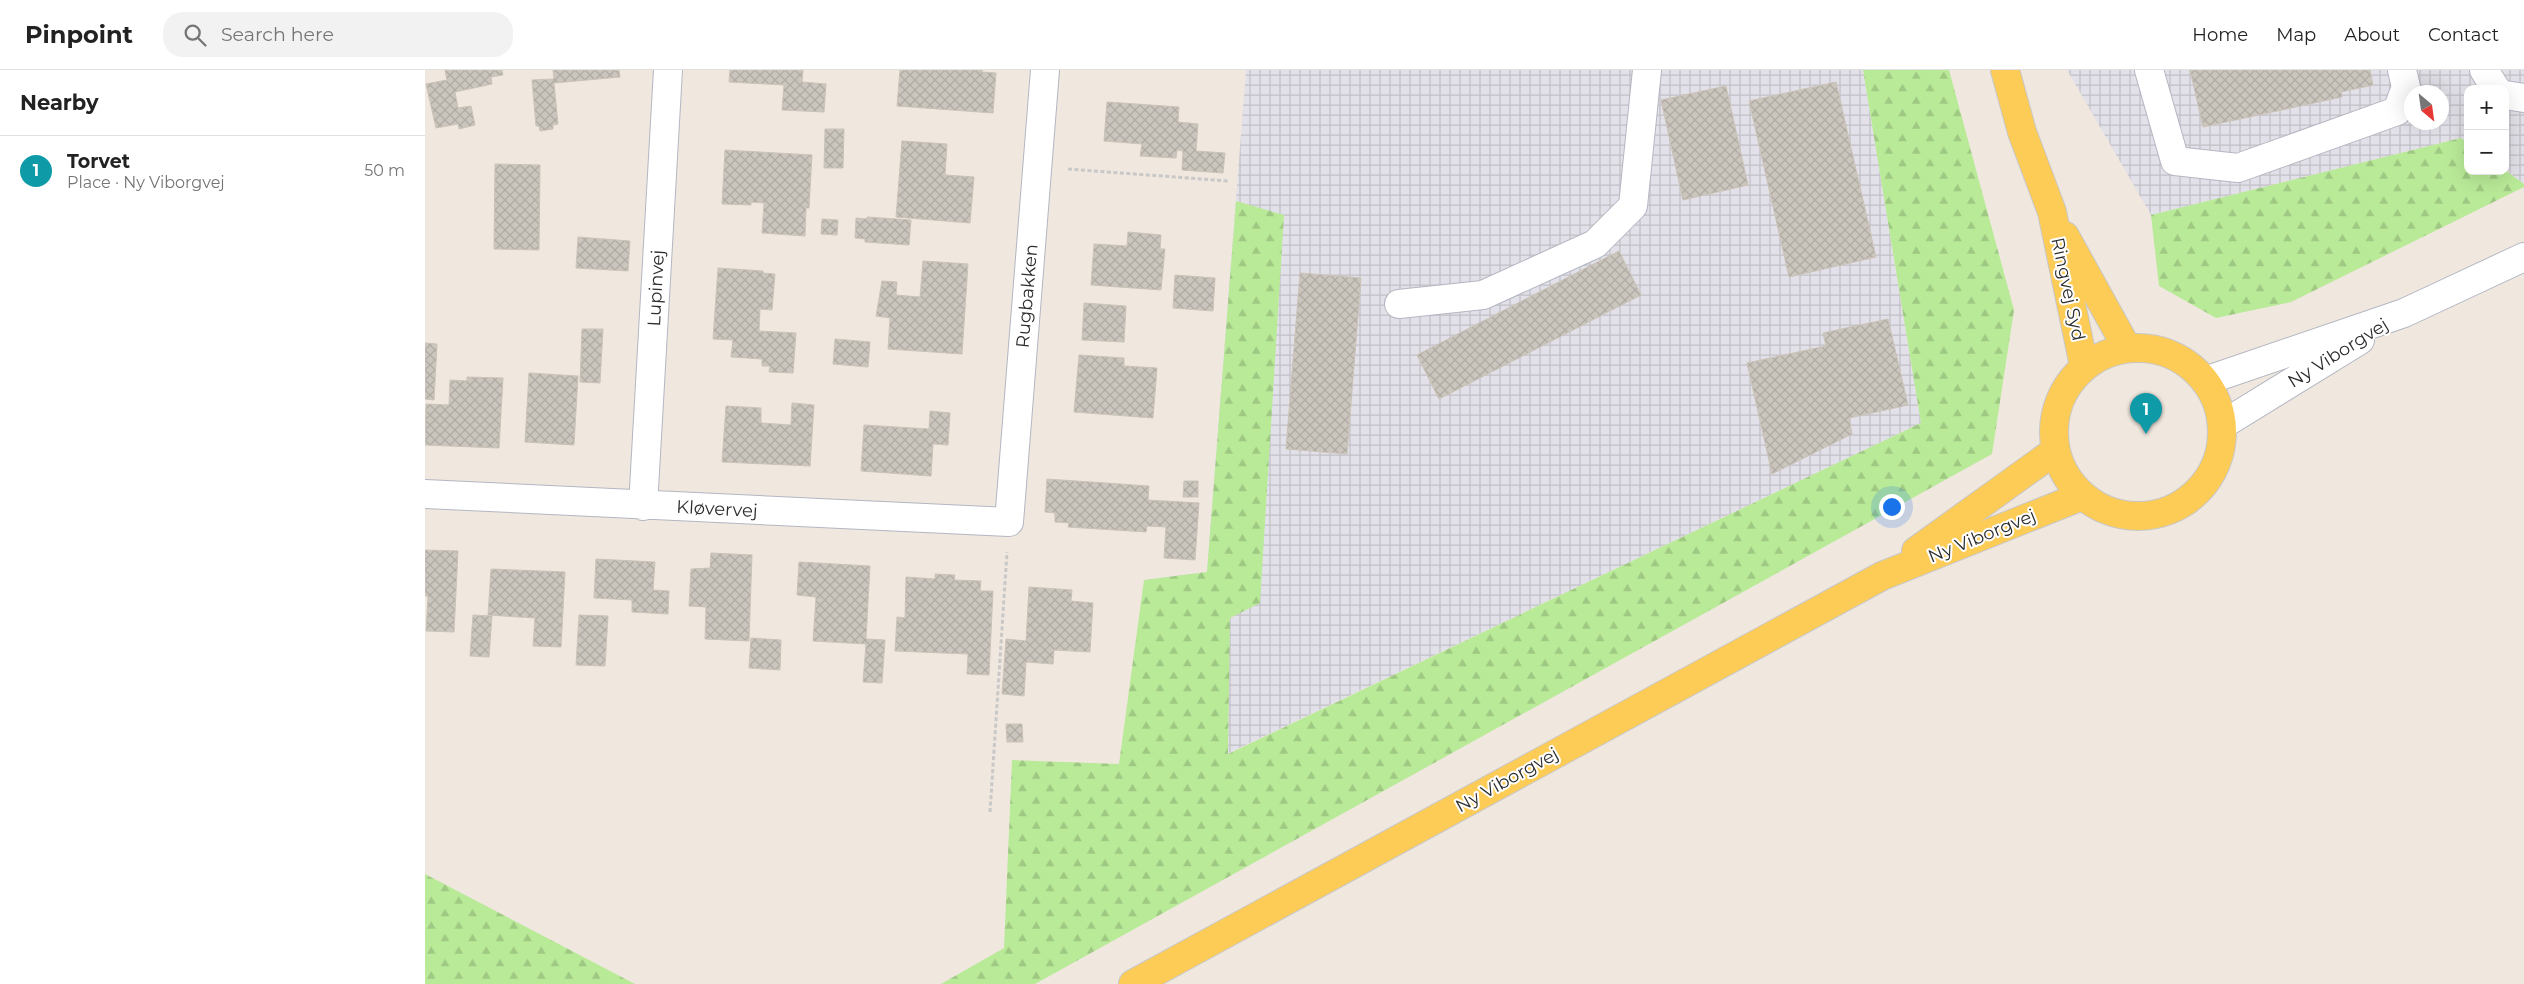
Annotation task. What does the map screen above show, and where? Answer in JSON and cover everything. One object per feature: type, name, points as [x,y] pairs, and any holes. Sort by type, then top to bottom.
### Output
[{"type":"main road","name":"Ringvej Syd","points":[[2005,70],[2022,132],[2051,212],[2084,366]]},
{"type":"main road","name":"Ringvej Syd","points":[[2051,212],[2127,348]]},
{"type":"main road","points":[[2127,348],[2150,348],[2171,354],[2190,365],[2205,381],[2217,402],[2222,424],[2221,446],[2215,466],[2204,484],[2189,499],[2171,510],[2140,517],[2109,512],[2082,496],[2065,476],[2055,451],[2053,432],[2055,414],[2061,396],[2071,380],[2084,366],[2105,354],[2127,348]]},
{"type":"main road","name":"Ny Viborgvej","points":[[1882,576],[2055,451]]},
{"type":"main road","name":"Ny Viborgvej","points":[[1133,984],[1882,576],[2082,496]]},
{"type":"street","name":"Lupinvej","points":[[643,506],[668,70]]},
{"type":"street","name":"Rugbakken","points":[[1009,522],[1045,70]]},
{"type":"street","points":[[1399,304],[1483,294],[1595,244],[1633,206],[1647,70]]},
{"type":"street","points":[[2149,70],[2175,161],[2238,168],[2397,111],[2406,87],[2402,70]]},
{"type":"street","points":[[2484,70],[2493,85]]},
{"type":"street","points":[[2509,96],[2524,98]]},
{"type":"street","name":"Ny Viborgvej","points":[[2205,381],[2403,313],[2524,257]]},
{"type":"street","name":"Ny Viborgvej","points":[[2222,424],[2403,313]]},
{"type":"street","name":"Kløvervej","points":[[425,494],[643,506],[1009,522]]},
{"type":"path","points":[[1037,167],[1228,181]]},
{"type":"path","points":[[990,812],[1009,522]]},
{"type":"shaded area","points":[[1246,70],[1863,70],[1921,423],[1227,754],[1144,580],[1207,572]]},
{"type":"shaded area","points":[[2067,70],[2524,70],[2524,184],[2509,173],[2509,85],[2464,85],[2464,140],[2461,138],[2151,215]]},
{"type":"green space","points":[[1863,70],[1949,70],[2014,310],[1992,454],[1035,984],[941,984],[1004,948],[1012,760],[1119,764],[1144,580],[1207,572],[1236,201],[1284,215],[1260,603],[1230,618],[1228,754],[1921,423]]},
{"type":"green space","points":[[2461,138],[2464,140],[2464,175],[2509,175],[2509,173],[2524,184],[2524,187],[2291,302],[2216,318],[2159,286],[2151,215]]},
{"type":"green space","points":[[425,874],[635,984],[425,984]]},
{"type":"building","points":[[445,70],[502,70],[503,75],[491,77],[492,84],[455,92],[458,108],[471,106],[475,125],[459,129],[458,124],[436,128],[426,84],[447,80]]},
{"type":"building","points":[[553,70],[619,70],[620,77],[554,83],[558,124],[553,125],[553,129],[540,131],[539,126],[536,126],[532,80],[554,79]]},
{"type":"building","points":[[730,70],[803,70],[802,82],[826,84],[824,112],[782,110],[784,85],[729,82]]},
{"type":"building","points":[[900,70],[982,70],[982,72],[996,73],[993,113],[897,106]]},
{"type":"building","points":[[2190,70],[2370,70],[2373,85],[2341,92],[2342,97],[2203,127]]},
{"type":"building","points":[[1836,82],[1876,257],[1789,277],[1749,101]]},
{"type":"building","points":[[1726,86],[1748,185],[1683,200],[1661,100]]},
{"type":"building","points":[[1107,102],[1179,107],[1178,122],[1198,124],[1196,151],[1225,153],[1223,173],[1182,170],[1183,151],[1177,150],[1176,158],[1140,156],[1142,144],[1104,141]]},
{"type":"building","points":[[825,129],[844,129],[843,168],[824,168]]},
{"type":"building","points":[[902,141],[947,144],[945,175],[974,177],[970,223],[896,217]]},
{"type":"building","points":[[725,150],[812,155],[809,208],[806,208],[805,236],[762,233],[764,203],[751,202],[751,205],[722,204]]},
{"type":"building","points":[[495,164],[540,165],[539,250],[494,249]]},
{"type":"building","points":[[867,217],[911,220],[909,245],[865,242],[865,239],[855,238],[856,218],[867,219]]},
{"type":"building","points":[[822,219],[838,220],[837,235],[821,234]]},
{"type":"building","points":[[1128,232],[1161,235],[1160,249],[1165,249],[1161,290],[1091,285],[1094,244],[1127,246]]},
{"type":"building","points":[[578,237],[630,241],[628,271],[576,268]]},
{"type":"building","points":[[1619,251],[1641,295],[1439,399],[1417,355]]},
{"type":"building","points":[[923,261],[968,264],[962,354],[888,349],[890,318],[876,316],[882,281],[897,282],[896,295],[920,297]]},
{"type":"building","points":[[718,268],[763,271],[763,273],[775,274],[772,310],[760,309],[759,331],[796,333],[793,373],[769,372],[770,366],[762,366],[762,359],[731,357],[733,340],[713,339]]},
{"type":"building","points":[[1300,273],[1361,278],[1347,454],[1286,449]]},
{"type":"building","points":[[1175,275],[1215,278],[1213,311],[1173,308]]},
{"type":"building","points":[[1084,303],[1126,306],[1124,342],[1082,340]]},
{"type":"building","points":[[1888,319],[1908,405],[1849,418],[1852,434],[1772,474],[1747,363],[1826,346],[1823,333]]},
{"type":"building","points":[[582,329],[603,329],[600,383],[580,382]]},
{"type":"building","points":[[835,339],[870,342],[868,367],[833,364]]},
{"type":"building","points":[[425,343],[437,344],[434,400],[425,399]]},
{"type":"building","points":[[1079,355],[1124,358],[1124,366],[1157,368],[1153,418],[1074,412]]},
{"type":"building","points":[[529,373],[578,376],[574,445],[525,442]]},
{"type":"building","points":[[467,377],[503,378],[499,448],[425,445],[426,404],[449,405],[450,380],[467,381]]},
{"type":"building","points":[[792,403],[814,405],[810,466],[722,462],[726,406],[761,408],[761,423],[791,425]]},
{"type":"building","points":[[930,411],[950,413],[948,445],[933,444],[931,476],[861,471],[864,425],[929,429]]},
{"type":"building","points":[[1047,479],[1149,486],[1148,500],[1199,503],[1195,560],[1164,558],[1166,527],[1147,526],[1146,532],[1068,527],[1069,523],[1055,522],[1055,513],[1045,512]]},
{"type":"building","points":[[1184,481],[1198,481],[1198,497],[1183,497]]},
{"type":"building","points":[[425,550],[458,551],[454,632],[426,631],[428,596],[425,596]]},
{"type":"building","points":[[711,553],[752,555],[749,641],[705,639],[706,607],[689,606],[691,569],[710,568]]},
{"type":"building","points":[[596,559],[655,562],[653,590],[669,591],[668,614],[632,612],[632,600],[594,598]]},
{"type":"building","points":[[799,562],[870,566],[866,639],[885,640],[882,683],[863,682],[866,644],[813,641],[816,597],[797,595]]},
{"type":"building","points":[[491,569],[565,572],[561,647],[533,646],[535,618],[488,615]]},
{"type":"building","points":[[935,574],[955,575],[954,580],[981,581],[980,591],[993,591],[989,675],[967,674],[968,654],[895,651],[897,617],[905,618],[906,577],[935,579]]},
{"type":"building","points":[[1029,587],[1072,590],[1071,601],[1093,603],[1090,652],[1054,650],[1053,664],[1026,662],[1024,696],[1002,694],[1006,639],[1026,641]]},
{"type":"building","points":[[473,615],[492,616],[489,657],[470,656]]},
{"type":"building","points":[[579,615],[608,616],[605,666],[576,665]]},
{"type":"building","points":[[751,638],[781,640],[780,670],[749,668]]},
{"type":"building","points":[[1006,724],[1022,724],[1023,742],[1007,742]]},
{"type":"place","name":"Torvet","points":[[2146,434]]}]
